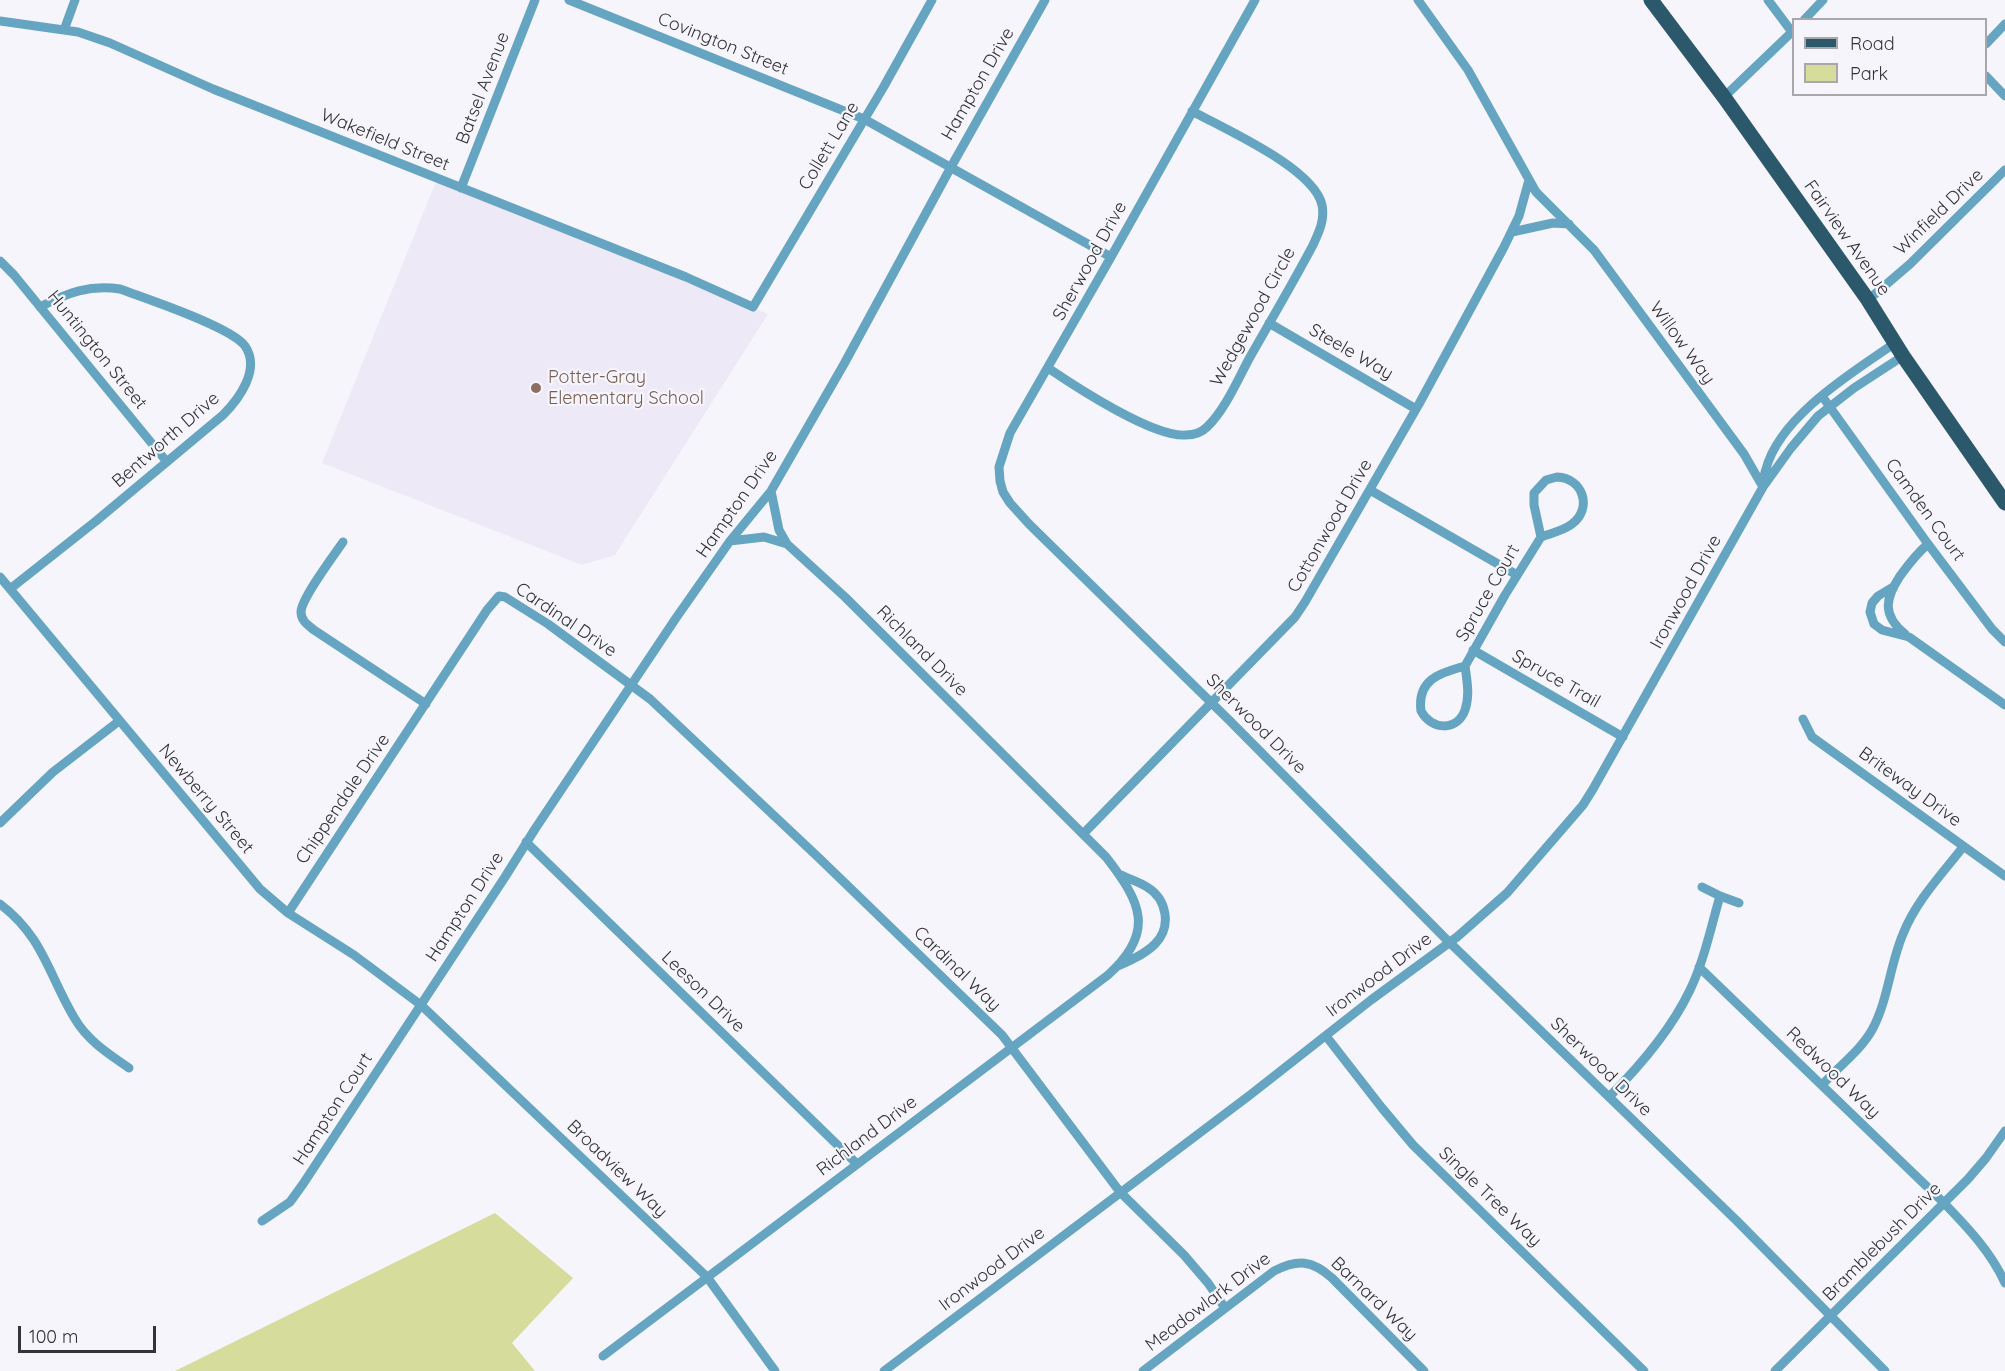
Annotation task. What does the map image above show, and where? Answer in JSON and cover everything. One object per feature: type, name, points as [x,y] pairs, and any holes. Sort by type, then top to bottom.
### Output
[{"type":"main road","name":"Fairview Avenue","points":[[1651,0],[1724,97],[1868,300],[1899,350],[2005,503]]},
{"type":"street","points":[[64,30],[75,0]]},
{"type":"street","name":"Batsel Avenue","points":[[461,188],[535,0]]},
{"type":"street","name":"Covington Street","points":[[569,0],[864,119],[1111,257]]},
{"type":"street","name":"Collett Lane","points":[[753,307],[932,0]]},
{"type":"street","name":"Hampton Drive","points":[[421,1005],[526,842],[632,685],[730,541],[771,490],[844,364],[1045,0]]},
{"type":"street","name":"Sherwood Drive","points":[[1255,0],[1017,420],[999,467],[1004,492],[1010,503],[1029,524],[1450,943],[1737,1221],[1885,1371]]},
{"type":"street","name":"Willow Way","points":[[1418,0],[1468,70],[1536,192],[1585,240],[1606,266],[1744,454],[1764,487]]},
{"type":"street","points":[[1724,97],[1792,31],[1768,0]]},
{"type":"street","points":[[1806,18],[1823,0]]},
{"type":"street","name":"Wakefield Street","points":[[0,21],[86,34],[111,43],[213,89],[686,277],[753,307]]},
{"type":"street","points":[[1987,43],[2005,24]]},
{"type":"street","points":[[1987,77],[2005,96]]},
{"type":"street","name":"Wedgewood Circle","points":[[1048,368],[1108,405],[1161,431],[1171,435],[1190,435],[1204,430],[1212,422],[1269,323],[1322,226],[1320,198],[1300,174],[1268,153],[1192,111]]},
{"type":"street","name":"Winfield Drive","points":[[1868,300],[1910,264],[2005,170]]},
{"type":"street","name":"Cottonwood Drive","points":[[1083,834],[1295,616],[1305,602],[1416,409],[1512,232],[1529,180]]},
{"type":"street","points":[[1512,232],[1553,224],[1569,224]]},
{"type":"street","name":"Huntington Street","points":[[0,261],[167,462]]},
{"type":"street","name":"Bentworth Drive","points":[[10,589],[223,415],[239,397],[250,365],[245,346],[238,339],[218,328],[120,289],[85,288],[40,307]]},
{"type":"street","name":"Steele Way","points":[[1269,323],[1416,409]]},
{"type":"street","name":"Ironwood Drive","points":[[1764,487],[1770,457],[1782,436],[1808,407],[1839,382],[1899,350]]},
{"type":"street","name":"Ironwood Drive","points":[[884,1371],[1371,1000],[1450,943],[1507,893],[1583,805],[1764,487],[1798,439],[1818,416],[1899,350]]},
{"type":"street","name":"Camden Court","points":[[1822,396],[1928,544],[1992,629],[2005,642]]},
{"type":"street","points":[[1551,478],[1568,479],[1583,495],[1580,515],[1573,524],[1541,537],[1534,505],[1534,493],[1541,484],[1551,478]]},
{"type":"street","name":"Richland Drive","points":[[603,1356],[1117,966],[1133,944],[1137,932],[1137,906],[1121,875],[1106,857],[837,589],[787,544],[779,530],[771,490]]},
{"type":"street","points":[[1370,490],[1517,575]]},
{"type":"street","name":"Richland Drive","points":[[730,541],[764,537],[787,544]]},
{"type":"street","name":"Spruce Court","points":[[1465,666],[1541,537]]},
{"type":"street","points":[[343,542],[304,602],[302,620],[426,704]]},
{"type":"street","points":[[1928,544],[1917,553],[1893,587],[1888,600],[1889,613],[1895,625],[1909,637],[2005,705]]},
{"type":"street","name":"Newberry Street","points":[[0,577],[260,890],[288,913],[354,955],[421,1005]]},
{"type":"street","points":[[1893,587],[1873,600],[1870,609],[1871,618],[1874,624],[1882,630],[1909,637]]},
{"type":"street","name":"Cardinal Drive","points":[[426,704],[487,610],[500,596],[511,600],[548,624],[632,685]]},
{"type":"street","name":"Spruce Trail","points":[[1473,650],[1623,737]]},
{"type":"street","points":[[1465,666],[1468,691],[1463,715],[1452,725],[1432,724],[1421,711],[1424,687],[1434,678],[1465,666]]},
{"type":"street","name":"Cardinal Way","points":[[632,685],[729,772],[1002,1035],[1120,1192],[1184,1255],[1208,1283],[1225,1308]]},
{"type":"street","name":"Chippendale Drive","points":[[288,913],[426,704]]},
{"type":"street","name":"Briteway Drive","points":[[1803,718],[1812,737],[2005,876]]},
{"type":"street","points":[[0,822],[41,783],[119,721]]},
{"type":"street","name":"Leeson Drive","points":[[526,842],[857,1164]]},
{"type":"street","points":[[1823,1084],[1857,1050],[1870,1032],[1880,1013],[1903,933],[1925,896],[1963,847]]},
{"type":"street","points":[[1117,966],[1155,945],[1163,934],[1166,921],[1162,904],[1153,892],[1121,875]]},
{"type":"street","points":[[1702,887],[1739,903]]},
{"type":"street","points":[[1609,1097],[1644,1058],[1686,999],[1699,967],[1719,896]]},
{"type":"street","points":[[0,904],[22,923],[37,942],[75,1020],[90,1039],[129,1068]]},
{"type":"street","name":"Redwood Way","points":[[1699,967],[1944,1203],[1981,1242],[2005,1283]]},
{"type":"street","name":"Hampton Court","points":[[262,1221],[290,1202],[296,1194],[421,1005]]},
{"type":"street","name":"Broadview Way","points":[[421,1005],[707,1277],[775,1371]]},
{"type":"street","name":"Single Tree Way","points":[[1326,1036],[1408,1139],[1644,1371]]},
{"type":"street","name":"Bramblebush Drive","points":[[1775,1371],[1944,1203],[1986,1158],[2005,1131]]},
{"type":"street","name":"Meadowlark Drive","points":[[1143,1371],[1274,1271],[1294,1263]]},
{"type":"street","name":"Barnard Way","points":[[1294,1263],[1314,1265],[1326,1273],[1424,1371]]},
{"type":"shaded area","name":"Potter-Gray Elementary School","points":[[437,179],[768,314],[615,555],[582,565],[322,463]]},
{"type":"green space","points":[[495,1213],[573,1278],[512,1343],[535,1371],[175,1371]]},
{"type":"place","name":"Potter-Gray Elementary School","points":[[536,388]]}]
